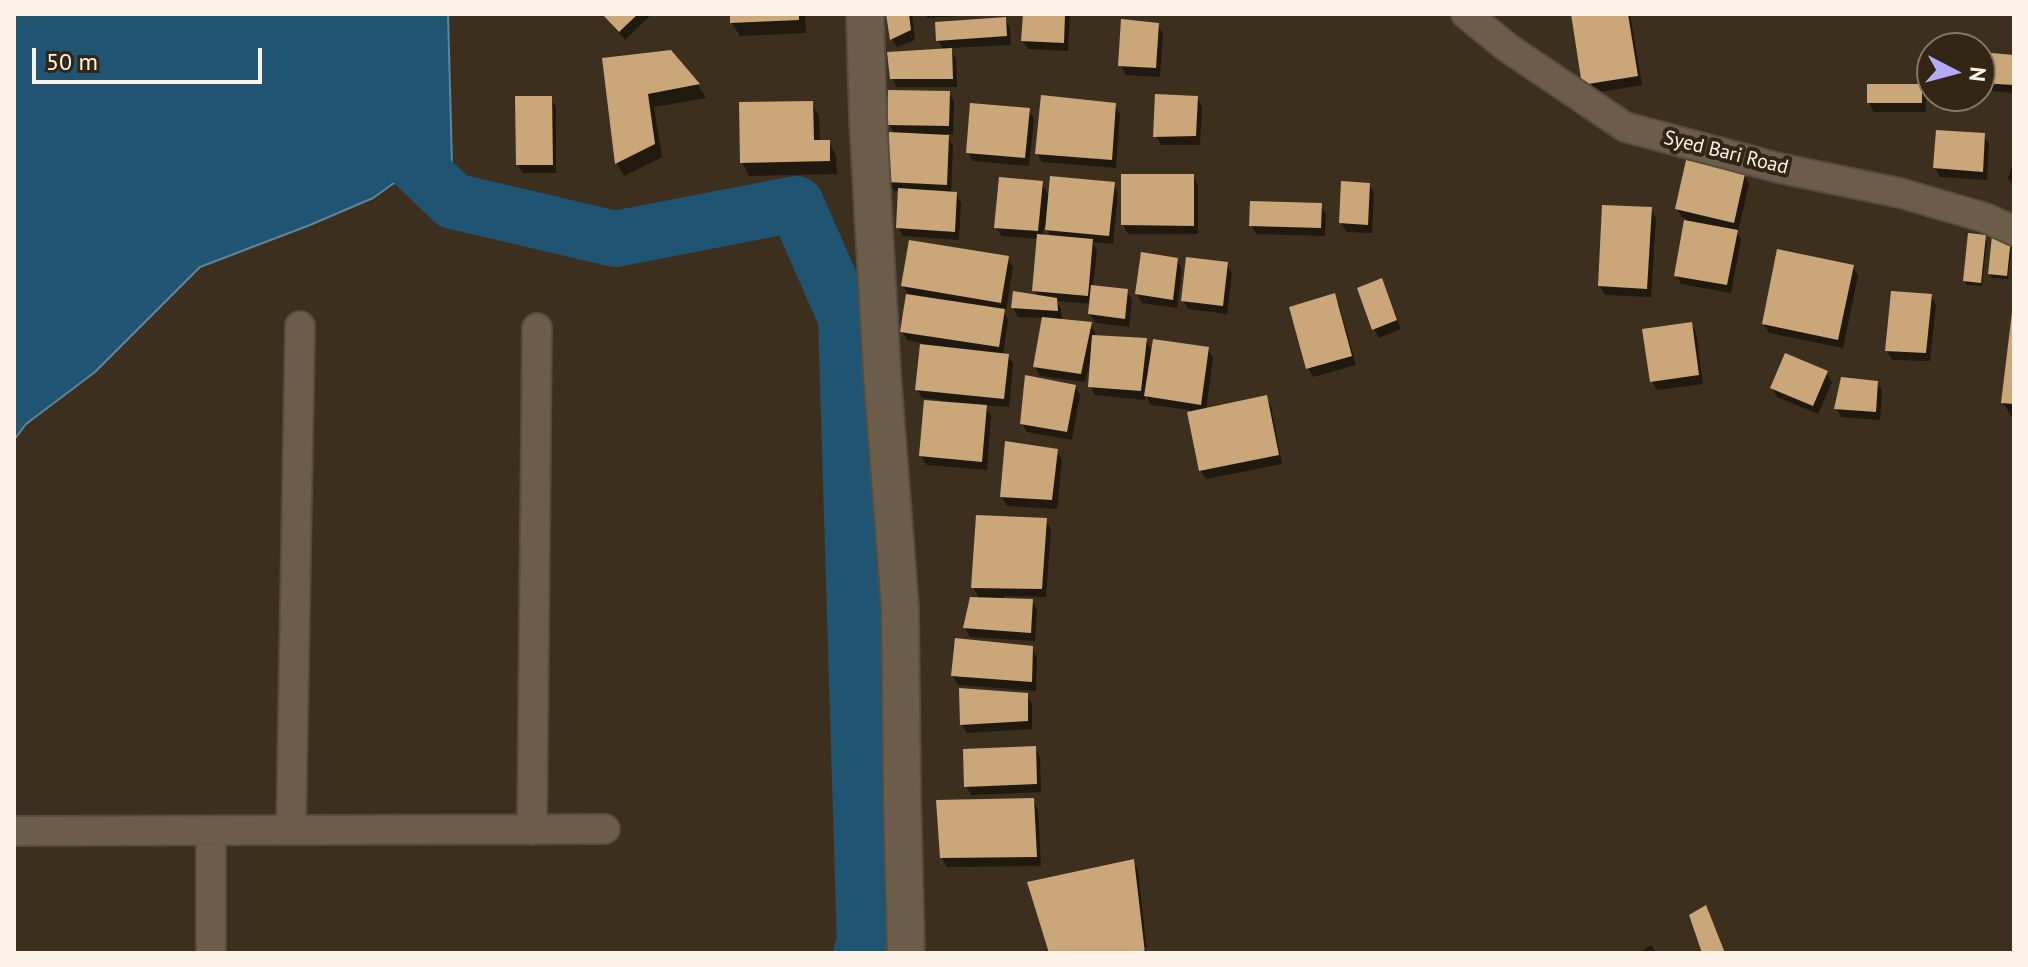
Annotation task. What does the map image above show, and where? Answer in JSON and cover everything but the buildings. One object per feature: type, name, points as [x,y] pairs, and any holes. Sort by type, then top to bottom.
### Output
[{"type":"street","points":[[865,14],[882,373],[900,607],[906,953]]},
{"type":"street","name":"Syed Bari Road","points":[[1466,14],[1508,48],[1625,127],[1779,168],[1900,193],[1986,218],[2014,231]]},
{"type":"street","points":[[291,830],[300,326]]},
{"type":"street","points":[[532,830],[537,328]]},
{"type":"street","points":[[14,831],[605,829]]},
{"type":"street","points":[[211,831],[211,953]]},
{"type":"water","points":[[14,14],[448,14],[453,201],[394,183],[373,198],[200,267],[95,372],[26,424],[14,440]]},
{"type":"waterway","points":[[398,148],[453,201],[615,239],[796,204],[846,318],[865,947],[861,953]]}]
